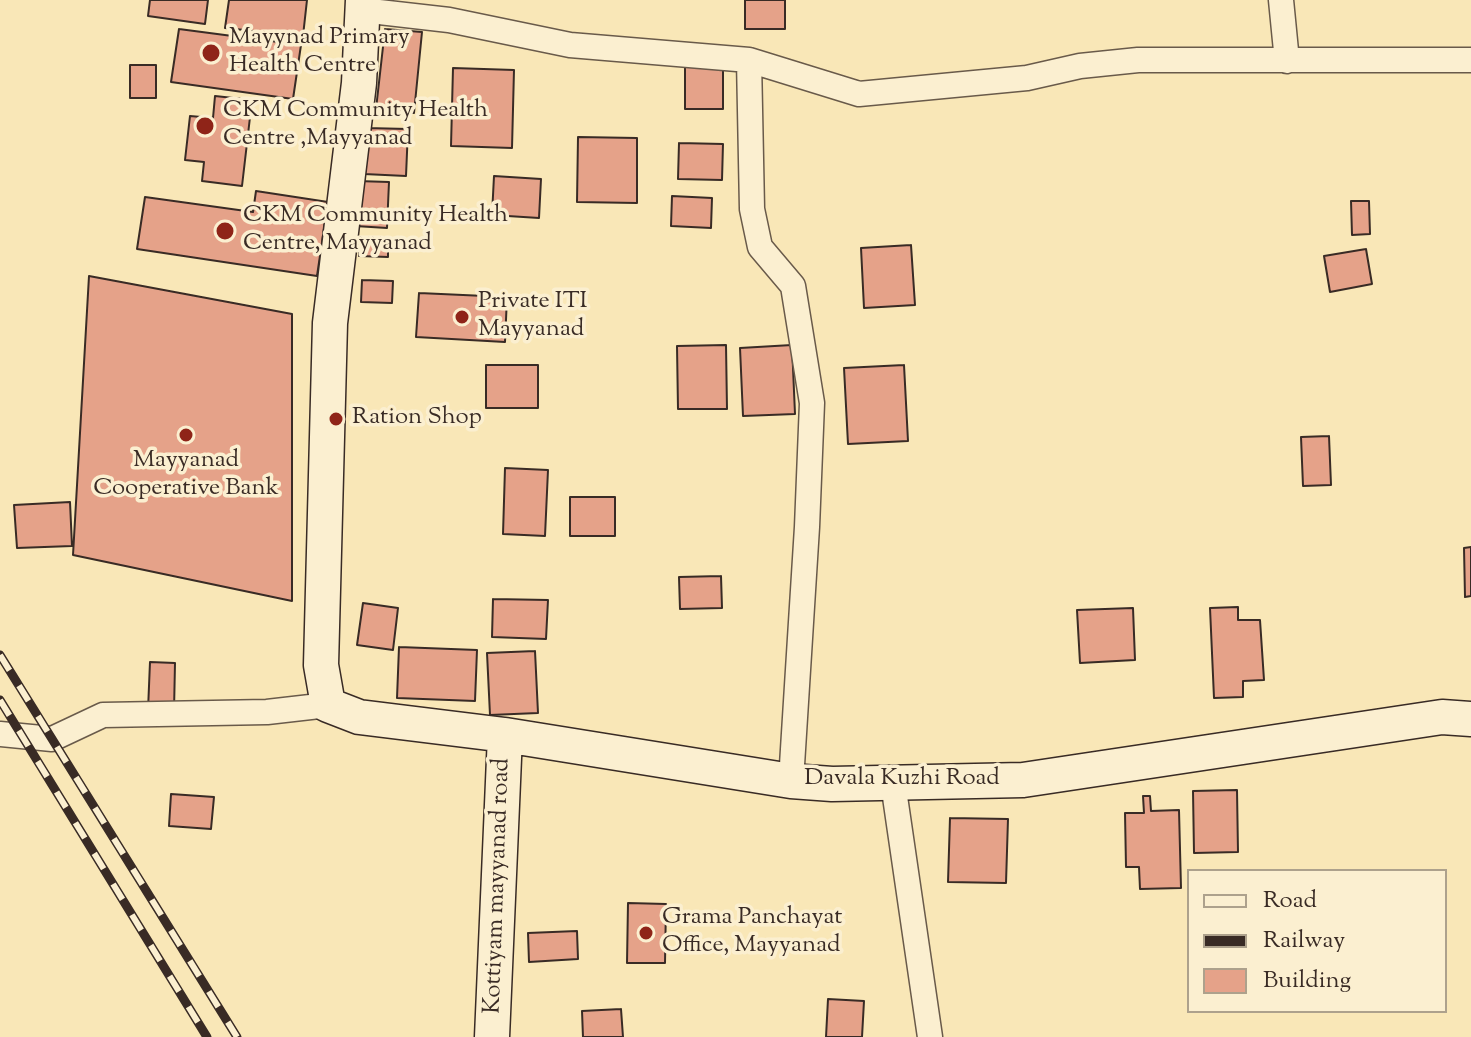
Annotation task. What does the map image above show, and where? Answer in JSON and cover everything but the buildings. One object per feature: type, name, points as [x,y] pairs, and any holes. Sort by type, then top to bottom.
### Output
[{"type":"street","points":[[1281,0],[1287,61]]},
{"type":"street","points":[[0,734],[52,739],[103,715],[267,712],[328,705],[321,665],[330,323],[359,83],[363,5],[570,45],[749,60],[859,94],[1027,78],[1080,66],[1138,60],[1471,60]]},
{"type":"street","points":[[749,60],[752,209],[760,247],[793,286],[812,403],[791,781]]},
{"type":"street","name":"Davala Kuzhi Road","points":[[328,705],[359,717],[505,735],[791,781],[832,784],[1023,780],[1442,717],[1471,719]]},
{"type":"street","name":"Kottiyam mayyanad road","points":[[492,1037],[505,735]]},
{"type":"street","points":[[893,783],[930,1037]]},
{"type":"railway","points":[[0,655],[237,1037]]},
{"type":"railway","points":[[0,700],[207,1037]]},
{"type":"place","name":"Mayynad Primary Health Centre","points":[[211,53]]},
{"type":"place","name":"CKM Community Health Centre ,Mayyanad","points":[[205,126]]},
{"type":"place","name":"CKM Community Health Centre, Mayyanad","points":[[225,231]]},
{"type":"place","name":"Private ITI Mayyanad","points":[[462,317]]},
{"type":"place","name":"Ration Shop","points":[[336,419]]},
{"type":"place","name":"Mayyanad Cooperative Bank","points":[[186,435]]},
{"type":"place","name":"Grama Panchayat Office, Mayyanad","points":[[646,933]]}]
